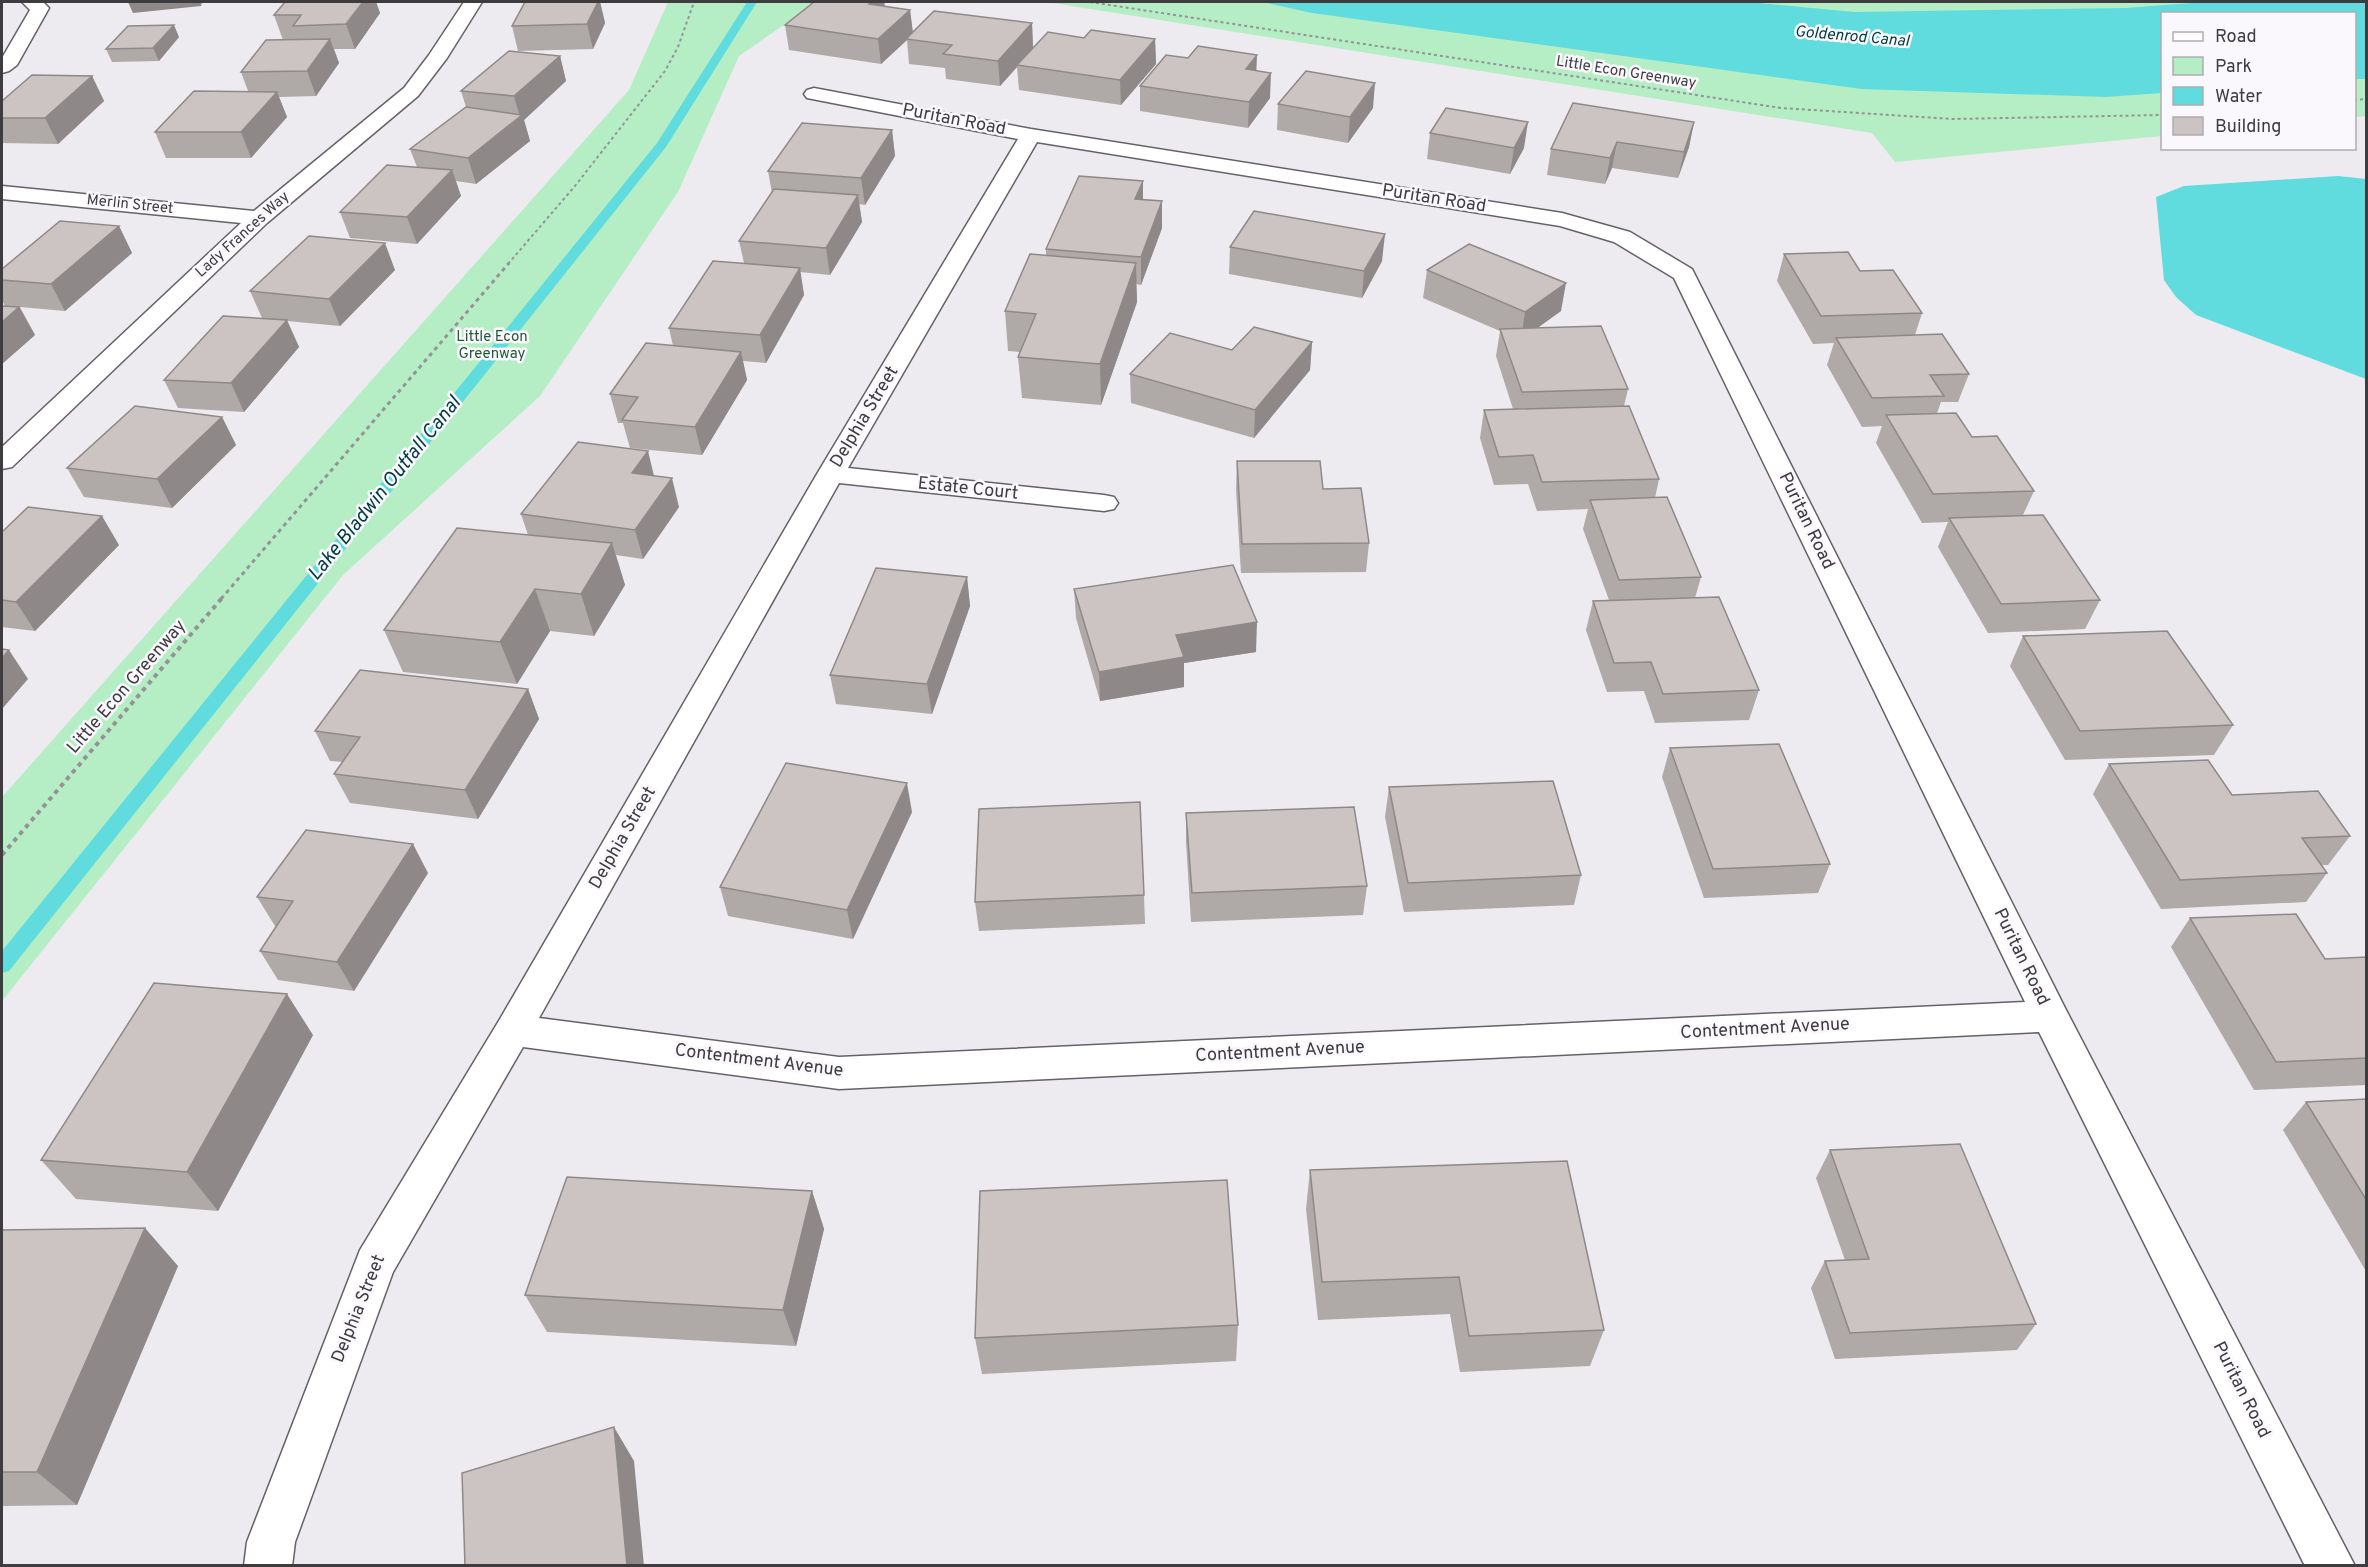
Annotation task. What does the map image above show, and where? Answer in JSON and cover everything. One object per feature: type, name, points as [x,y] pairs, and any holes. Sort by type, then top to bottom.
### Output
[{"type":"street","name":"Lady Frances Way","points":[[2,461],[260,218],[411,92],[437,58],[473,2]]},
{"type":"street","points":[[2,67],[10,61],[36,5]]},
{"type":"street","name":"Puritan Road","points":[[814,94],[1031,135],[1562,220],[1622,237],[1684,274],[2050,1016],[2331,1566]]},
{"type":"street","name":"Delphia Street","points":[[268,1566],[271,1542],[375,1264],[513,1030],[831,474],[1031,135]]},
{"type":"street","name":"Merlin Street","points":[[2,192],[260,218]]},
{"type":"street","name":"Estate Court","points":[[831,474],[1104,503]]},
{"type":"street","name":"Contentment Avenue","points":[[513,1030],[839,1073],[2050,1016]]},
{"type":"path","name":"Little Econ Greenway","points":[[2,855],[575,186],[665,71],[678,47],[694,2]]},
{"type":"path","name":"Little Econ Greenway","points":[[1090,2],[1781,108],[1890,117],[1973,119],[2161,115]]},
{"type":"green space","name":"Little Econ Greenway","points":[[668,2],[817,2],[739,56],[678,192],[540,396],[343,575],[2,1001],[2,797],[629,90]]},
{"type":"green space","points":[[1046,2],[2366,2],[2366,116],[2356,117],[2356,12],[2161,12],[2161,136],[1895,162],[1872,133]]},
{"type":"water","name":"Goldenrod Canal","points":[[1262,2],[1749,2],[1854,12],[2125,8],[2206,2],[2366,2],[2366,79],[2356,79],[2356,12],[2161,12],[2161,93],[2106,97],[1861,89],[1312,13]]},
{"type":"water","points":[[2338,176],[2366,179],[2366,379],[2196,315],[2176,297],[2164,280],[2156,197],[2184,186]]},
{"type":"building","points":[[285,2],[363,2],[346,24],[293,26],[301,15],[274,15]]},
{"type":"building","points":[[525,2],[598,2],[587,24],[512,26]]},
{"type":"building","points":[[814,2],[872,2],[869,4],[910,10],[878,39],[785,25]]},
{"type":"building","points":[[934,11],[1032,23],[998,61],[943,54],[952,45],[906,39]]},
{"type":"building","points":[[174,25],[153,48],[106,49],[128,26]]},
{"type":"building","points":[[1091,30],[1155,39],[1120,80],[1017,65],[1048,32],[1084,38]]},
{"type":"building","points":[[330,39],[307,71],[241,72],[266,40]]},
{"type":"building","points":[[1198,46],[1257,55],[1246,69],[1271,73],[1249,102],[1140,86],[1166,55],[1188,58]]},
{"type":"building","points":[[509,51],[560,56],[514,96],[461,91]]},
{"type":"building","points":[[1306,71],[1375,83],[1350,117],[1278,104]]},
{"type":"building","points":[[32,75],[92,76],[45,118],[2,118],[2,101]]},
{"type":"building","points":[[194,91],[277,92],[241,132],[155,132]]},
{"type":"building","points":[[1573,103],[1694,122],[1684,152],[1617,142],[1610,158],[1551,149]]},
{"type":"building","points":[[466,107],[522,115],[468,158],[410,149]]},
{"type":"building","points":[[1446,108],[1528,122],[1514,148],[1430,133]]},
{"type":"building","points":[[802,123],[892,130],[861,178],[768,171]]},
{"type":"building","points":[[387,165],[452,170],[407,217],[340,212]]},
{"type":"building","points":[[1079,176],[1143,181],[1135,199],[1162,201],[1141,257],[1046,249]]},
{"type":"building","points":[[774,189],[858,195],[826,248],[739,241]]},
{"type":"building","points":[[1254,211],[1385,234],[1364,271],[1230,247]]},
{"type":"building","points":[[60,221],[119,226],[51,284],[2,280],[2,269]]},
{"type":"building","points":[[309,236],[385,243],[329,299],[250,291]]},
{"type":"building","points":[[1469,244],[1566,283],[1525,312],[1427,270]]},
{"type":"building","points":[[1848,252],[1860,271],[1893,270],[1922,313],[1821,316],[1784,254]]},
{"type":"building","points":[[1030,254],[1136,263],[1100,364],[1018,357],[1036,314],[1005,311]]},
{"type":"building","points":[[713,261],[800,268],[760,335],[669,328]]},
{"type":"building","points":[[2,306],[19,307],[2,322]]},
{"type":"building","points":[[223,316],[287,320],[231,383],[164,380]]},
{"type":"building","points":[[1601,326],[1628,389],[1522,392],[1500,329]]},
{"type":"building","points":[[1254,327],[1312,342],[1255,410],[1130,374],[1170,333],[1232,350]]},
{"type":"building","points":[[1942,334],[1969,374],[1930,375],[1944,396],[1872,398],[1836,338]]},
{"type":"building","points":[[646,343],[741,352],[695,427],[622,420],[638,397],[610,394]]},
{"type":"building","points":[[135,406],[222,417],[157,479],[67,468]]},
{"type":"building","points":[[1629,406],[1659,479],[1542,482],[1533,455],[1499,457],[1484,410]]},
{"type":"building","points":[[1956,413],[1972,437],[1997,436],[2034,491],[1933,494],[1886,415]]},
{"type":"building","points":[[578,442],[648,451],[632,473],[672,478],[635,530],[521,514]]},
{"type":"building","points":[[1237,461],[1320,461],[1323,489],[1361,488],[1369,543],[1242,544]]},
{"type":"building","points":[[1667,497],[1701,577],[1619,580],[1590,500]]},
{"type":"building","points":[[28,507],[102,516],[16,602],[2,600],[2,532]]},
{"type":"building","points":[[2043,515],[2100,600],[2001,604],[1949,518]]},
{"type":"building","points":[[457,528],[612,543],[581,594],[535,589],[500,642],[384,630]]},
{"type":"building","points":[[1233,565],[1257,622],[1176,635],[1184,657],[1099,672],[1074,589]]},
{"type":"building","points":[[876,568],[967,577],[927,684],[830,675]]},
{"type":"building","points":[[1719,597],[1759,690],[1663,694],[1651,662],[1614,663],[1593,601]]},
{"type":"building","points":[[2167,631],[2233,725],[2080,731],[2023,636]]},
{"type":"building","points":[[2,649],[9,650],[2,658]]},
{"type":"building","points":[[360,670],[528,689],[465,790],[334,774],[360,737],[315,731]]},
{"type":"building","points":[[1779,744],[1830,864],[1713,869],[1670,748]]},
{"type":"building","points":[[2208,760],[2232,795],[2318,791],[2350,836],[2302,838],[2327,873],[2180,880],[2109,764]]},
{"type":"building","points":[[786,763],[907,783],[847,910],[720,887]]},
{"type":"building","points":[[1553,781],[1581,875],[1408,883],[1389,787]]},
{"type":"building","points":[[1140,802],[1144,895],[975,902],[979,809]]},
{"type":"building","points":[[1354,807],[1367,886],[1192,893],[1186,813]]},
{"type":"building","points":[[306,830],[413,844],[337,962],[260,951],[293,901],[257,897]]},
{"type":"building","points":[[2296,914],[2325,959],[2367,957],[2367,1058],[2276,1062],[2190,918]]},
{"type":"building","points":[[154,983],[287,994],[187,1172],[41,1160]]},
{"type":"building","points":[[2367,1099],[2367,1201],[2306,1102]]},
{"type":"building","points":[[1960,1144],[2036,1324],[1850,1333],[1825,1261],[1869,1259],[1830,1150]]},
{"type":"building","points":[[1567,1161],[1604,1330],[1469,1336],[1459,1277],[1322,1282],[1310,1170]]},
{"type":"building","points":[[567,1177],[812,1191],[783,1310],[525,1295]]},
{"type":"building","points":[[1227,1180],[1238,1325],[975,1338],[980,1191]]},
{"type":"building","points":[[145,1228],[37,1472],[2,1472],[2,1230]]},
{"type":"building","points":[[614,1427],[627,1566],[465,1566],[462,1473]]},
{"type":"waterway","name":"Lake Bladwin Outfall Canal","points":[[2,965],[662,145],[752,2]]}]
